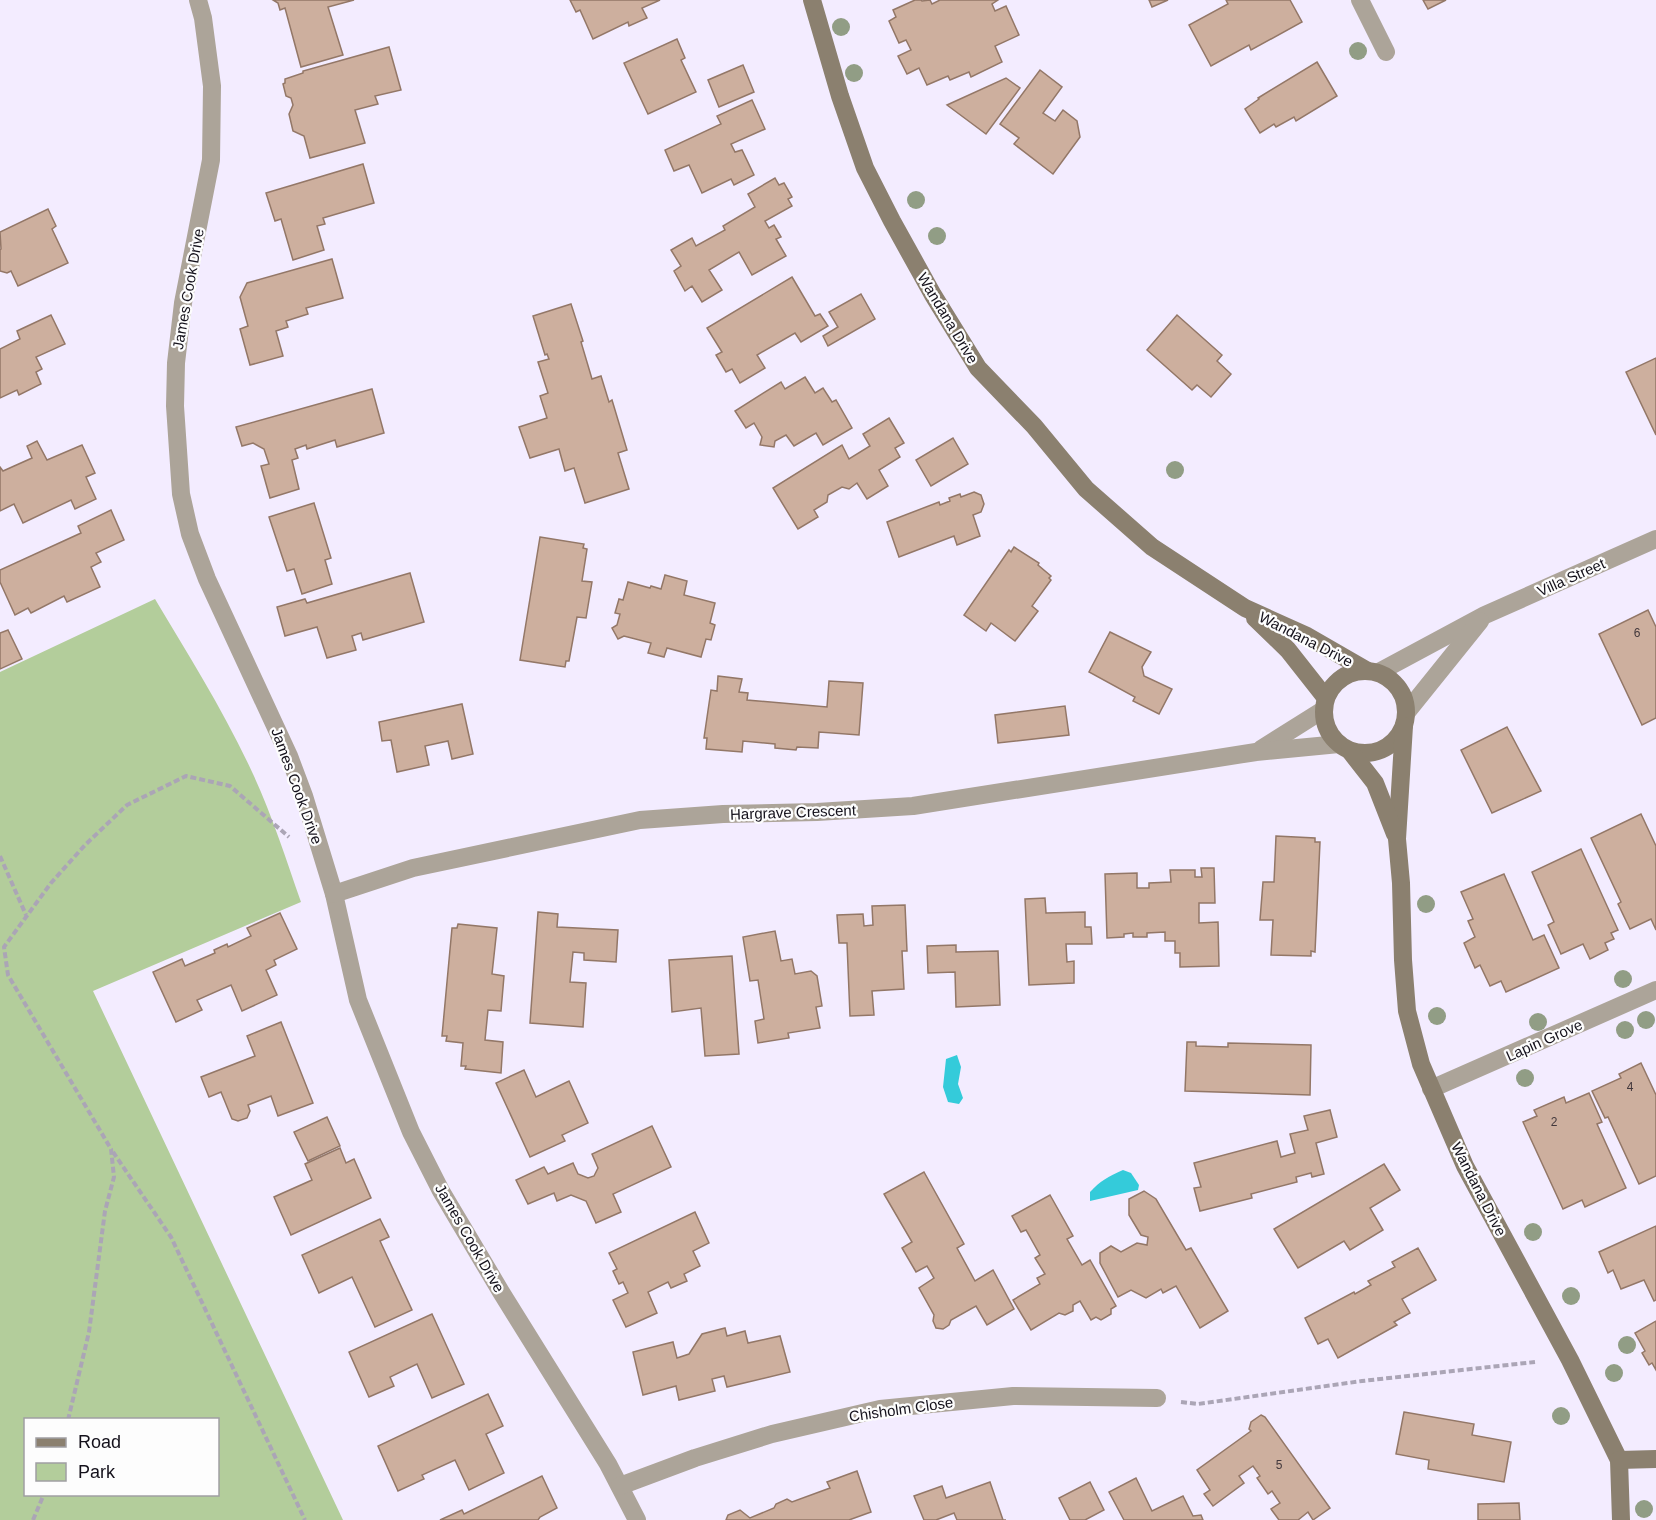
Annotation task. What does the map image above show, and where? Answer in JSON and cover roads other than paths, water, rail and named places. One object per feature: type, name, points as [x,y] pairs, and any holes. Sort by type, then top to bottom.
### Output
[{"type":"street","name":"James Cook Drive","points":[[198,0],[203,18],[212,86],[211,160],[183,303],[176,363],[175,417],[181,494],[190,534],[207,579],[289,756],[317,836],[334,894],[358,1000],[411,1132],[441,1191],[501,1292],[556,1377],[620,1486],[637,1520]]},
{"type":"street","name":"Wandana Drive","points":[[812,0],[840,96],[865,168],[892,221],[978,368],[1034,426],[1086,489],[1152,547],[1245,608],[1307,636],[1373,671]]},
{"type":"street","points":[[1360,0],[1386,52]]},
{"type":"street","name":"Villa Street","points":[[1373,671],[1485,615],[1656,538]]},
{"type":"street","name":"Wandana Drive","points":[[1245,608],[1288,650],[1324,704]]},
{"type":"street","name":"Villa Street","points":[[1405,719],[1485,615]]},
{"type":"street","points":[[1373,671],[1390,679],[1399,688],[1405,700],[1405,719],[1398,737],[1388,746],[1376,752],[1363,753],[1345,748],[1330,735],[1325,723],[1324,704],[1332,686],[1341,677],[1353,672],[1373,671]]},
{"type":"street","name":"Hargrave Crescent","points":[[1256,752],[1324,704]]},
{"type":"street","name":"Wandana Drive","points":[[1405,719],[1397,839],[1407,1011],[1421,1064],[1465,1166],[1570,1360],[1619,1460],[1621,1520]]},
{"type":"street","name":"Hargrave Crescent","points":[[334,894],[413,868],[640,820],[913,806],[1256,752],[1345,748]]},
{"type":"street","name":"Wandana Drive","points":[[1345,748],[1375,783],[1397,839]]},
{"type":"street","name":"Lapin Grove","points":[[1431,1089],[1656,990]]},
{"type":"street","name":"Chisholm Close","points":[[620,1486],[695,1458],[772,1434],[880,1409],[1013,1395],[1157,1398]]},
{"type":"street","points":[[1619,1460],[1656,1459]]},
{"type":"water","points":[[957,1055],[961,1067],[958,1084],[963,1098],[959,1104],[948,1102],[943,1087],[946,1059]]},
{"type":"water","points":[[1123,1170],[1131,1173],[1139,1185],[1138,1190],[1090,1201],[1090,1192],[1094,1188],[1105,1179]]}]
